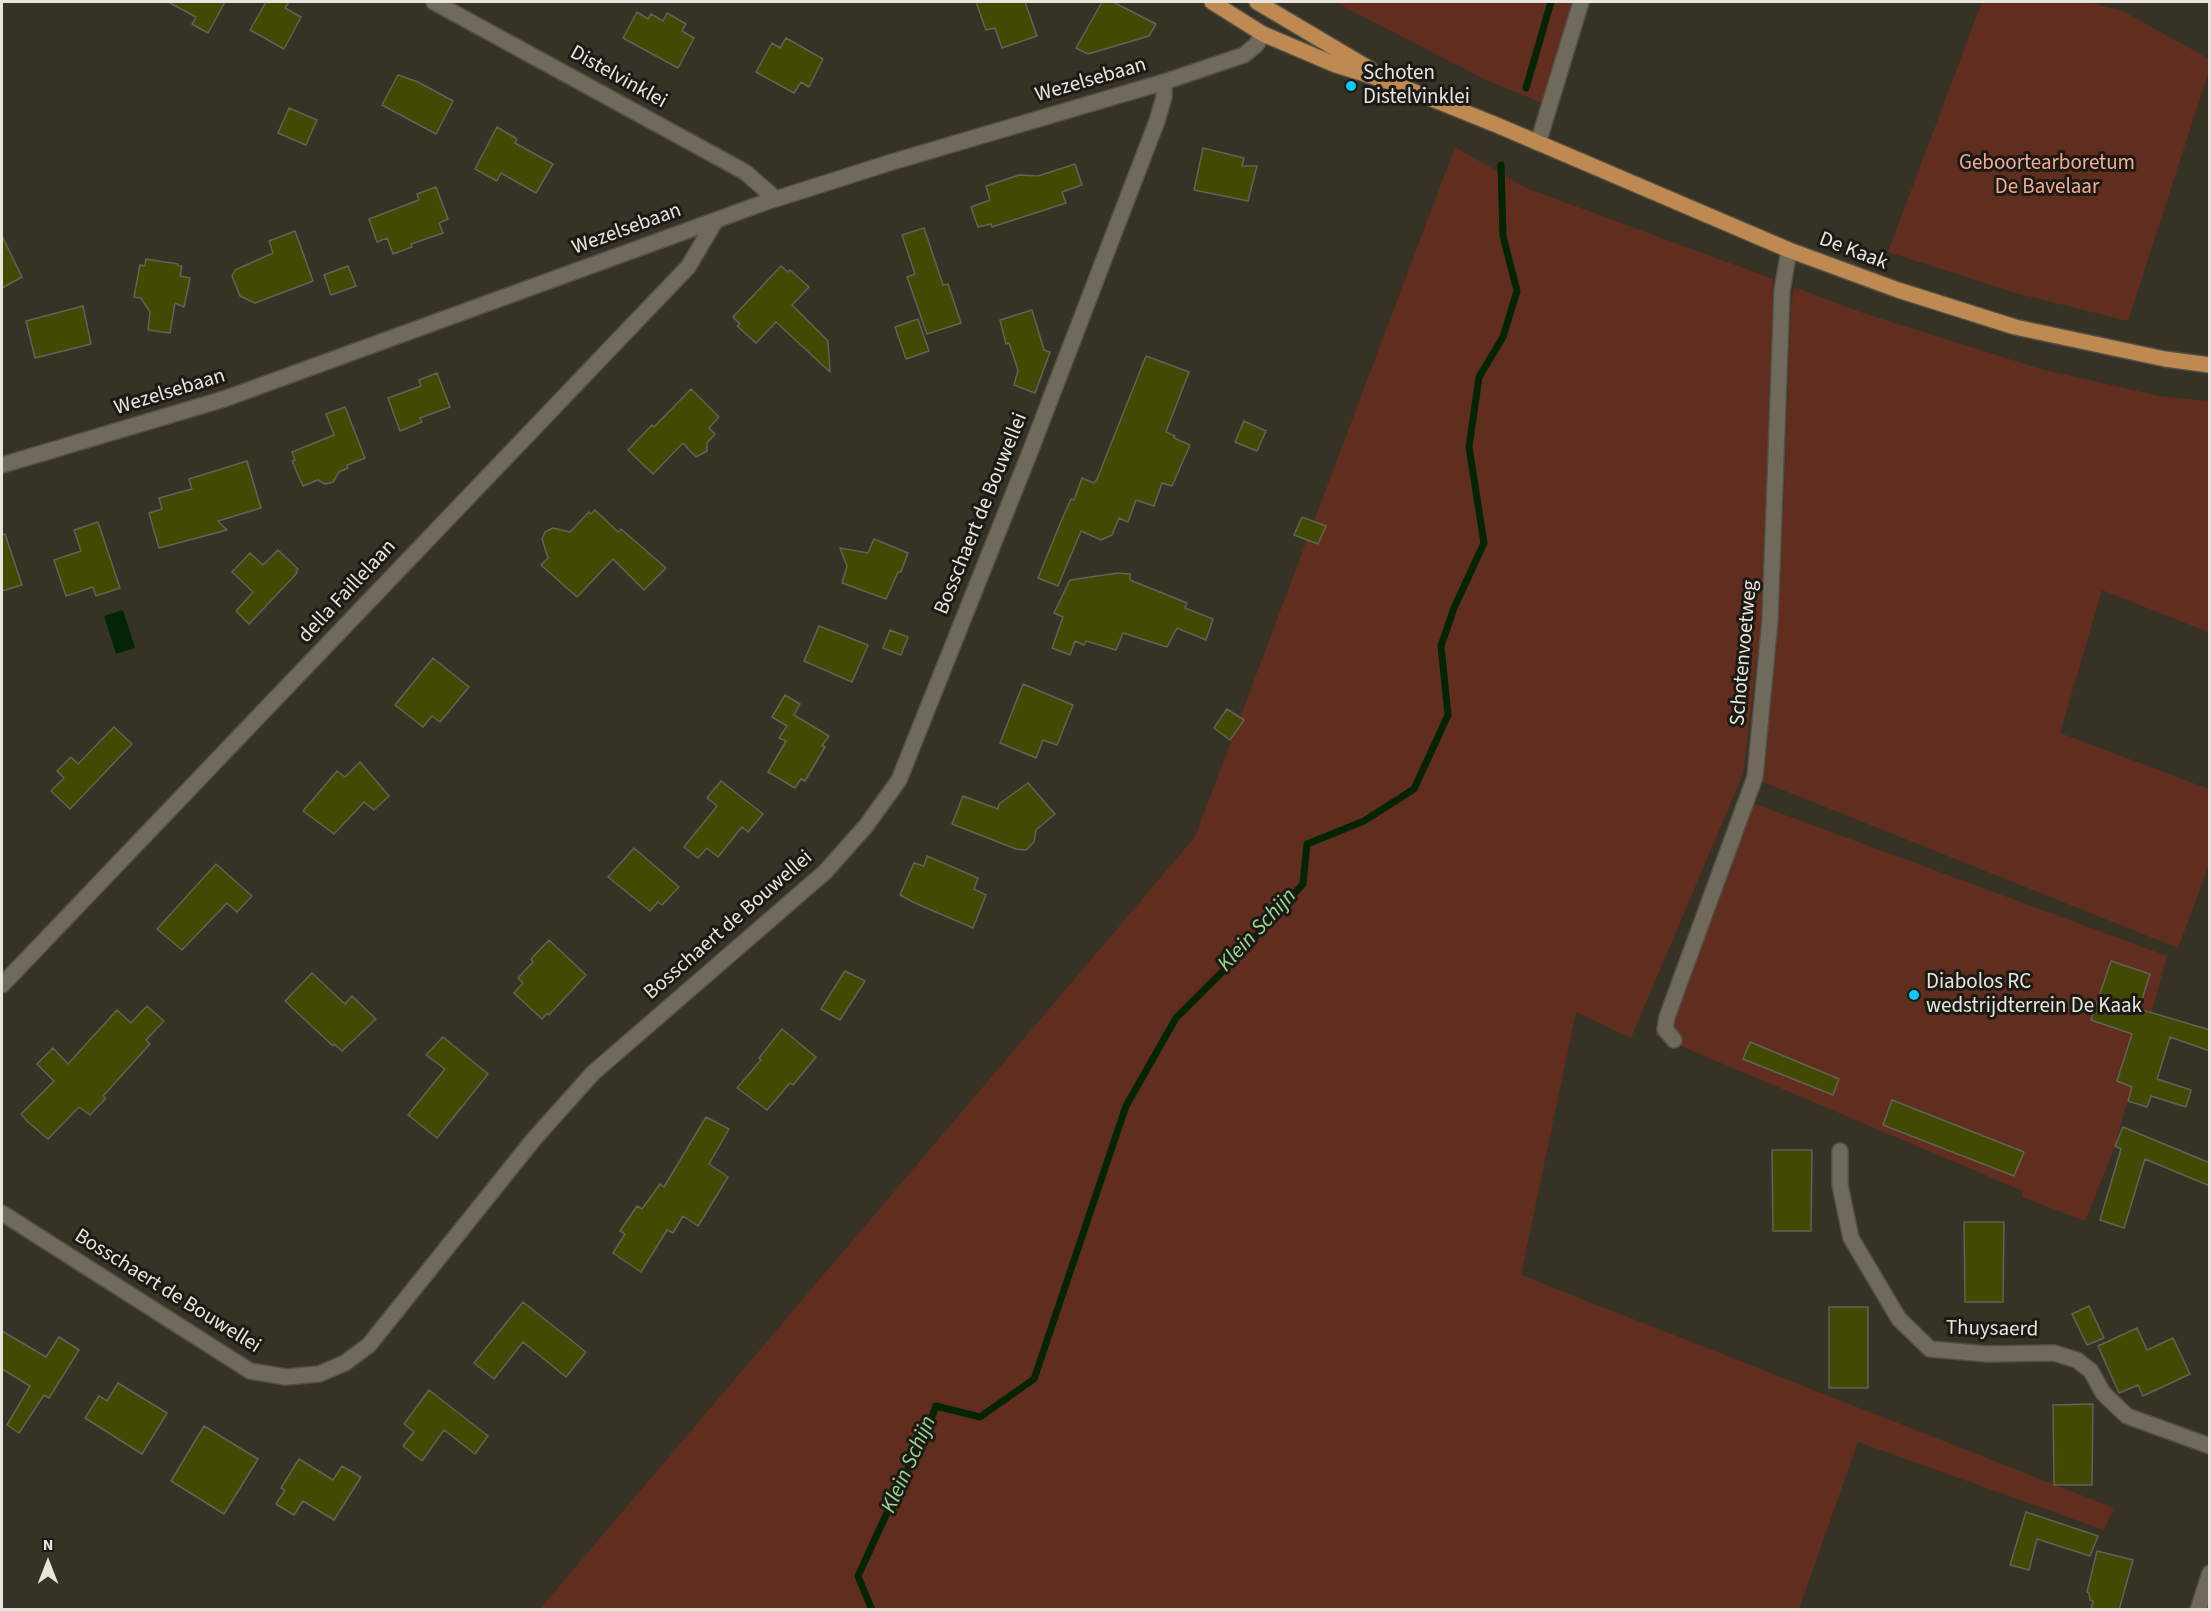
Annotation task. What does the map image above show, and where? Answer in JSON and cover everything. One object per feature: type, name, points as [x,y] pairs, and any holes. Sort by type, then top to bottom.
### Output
[{"type":"main road","points":[[1212,2],[1263,34],[1336,65],[1390,82]]},
{"type":"main road","points":[[1257,2],[1390,82]]},
{"type":"main road","name":"De Kaak","points":[[1390,82],[1538,142],[1789,250],[1898,290],[2015,327],[2165,359],[2210,366]]},
{"type":"street","name":"Distelvinklei","points":[[434,2],[745,171],[776,199]]},
{"type":"street","points":[[1538,142],[1581,2]]},
{"type":"street","name":"Wezelsebaan","points":[[2,465],[224,399],[776,199],[892,162],[1164,82],[1244,55],[1256,45],[1263,34]]},
{"type":"street","name":"Bosschaert de Bouwellei","points":[[2,1213],[250,1371],[286,1377],[320,1374],[345,1363],[369,1345],[534,1139],[593,1072],[825,872],[866,826],[898,780],[1030,452],[1158,122],[1164,97],[1164,82]]},
{"type":"street","name":"della Faillelaan","points":[[2,985],[688,267],[716,220]]},
{"type":"street","name":"Schotenvoetweg","points":[[1674,1040],[1665,1029],[1666,1017],[1755,777],[1770,620],[1782,291],[1789,250]]},
{"type":"street","name":"Thuysaerd","points":[[1840,1151],[1840,1185],[1851,1238],[1899,1319],[1930,1349],[1987,1354],[2054,1353],[2077,1360],[2091,1371],[2103,1393],[2127,1416],[2210,1446]]},
{"type":"street","points":[[2198,1610],[2210,1572]]},
{"type":"green space","points":[[1335,2],[1581,2],[1549,106],[1484,79]]},
{"type":"green space","name":"Geboortearboretum De Bavelaar","points":[[1982,2],[2088,2],[2123,11],[2209,59],[2209,71],[2128,321],[2019,294],[1888,252]]},
{"type":"green space","points":[[1455,147],[1526,188],[1773,279],[1762,616],[1743,774],[1631,1038],[1576,1012],[1521,1275],[2114,1508],[2104,1530],[1858,1442],[1799,1609],[539,1610],[1195,837]]},
{"type":"green space","points":[[1794,287],[1863,313],[2041,369],[2159,396],[2209,401],[2208,632],[2102,590],[2060,733],[2209,789],[2209,865],[2178,948],[1763,782],[1779,621],[1791,308]]},
{"type":"green space","name":"Diabolos RC wedstrijdterrein De Kaak","points":[[1750,802],[2167,956],[2115,1146],[2085,1221],[2022,1197],[2023,1191],[1655,1035]]},
{"type":"shaded area","points":[[123,610],[135,648],[116,654],[104,616]]},
{"type":"building","points":[[168,2],[225,2],[208,33],[192,24],[196,17]]},
{"type":"building","points":[[266,2],[289,2],[285,8],[301,17],[284,49],[250,30]]},
{"type":"building","points":[[976,2],[1025,2],[1037,36],[1002,48],[995,28],[986,30]]},
{"type":"building","points":[[1102,2],[1113,2],[1156,24],[1149,36],[1088,54],[1076,48]]},
{"type":"building","points":[[637,12],[648,19],[651,14],[663,21],[667,13],[686,24],[682,31],[694,38],[678,68],[623,38]]},
{"type":"building","points":[[786,38],[823,59],[809,87],[801,82],[794,93],[756,72],[772,43],[780,48]]},
{"type":"building","points":[[398,75],[418,82],[453,101],[436,134],[382,105]]},
{"type":"building","points":[[289,108],[317,120],[306,145],[278,133]]},
{"type":"building","points":[[497,127],[517,139],[515,143],[553,164],[536,193],[501,173],[497,181],[475,169]]},
{"type":"building","points":[[1203,148],[1244,158],[1242,166],[1257,166],[1248,201],[1194,190]]},
{"type":"building","points":[[1075,164],[1082,185],[1062,192],[1066,203],[992,227],[991,224],[978,227],[971,207],[990,200],[986,186],[1019,175],[1038,176]]},
{"type":"building","points":[[436,187],[448,219],[439,223],[443,233],[411,244],[412,247],[393,254],[387,238],[377,242],[369,219],[419,200],[417,194]]},
{"type":"building","points":[[924,228],[943,285],[948,284],[961,323],[927,334],[907,277],[915,274],[902,235]]},
{"type":"building","points":[[295,231],[313,281],[255,303],[240,296],[232,276],[235,270],[273,253],[269,241]]},
{"type":"building","points":[[2,236],[22,277],[2,288]]},
{"type":"building","points":[[146,259],[178,264],[182,266],[180,276],[190,278],[184,307],[175,303],[170,333],[148,330],[150,312],[141,298],[134,297],[140,265],[145,266]]},
{"type":"building","points":[[348,266],[356,286],[331,295],[324,275]]},
{"type":"building","points":[[781,266],[788,272],[790,270],[809,287],[792,305],[828,341],[830,372],[776,322],[756,343],[737,326],[740,324],[733,317]]},
{"type":"building","points":[[83,306],[91,344],[35,358],[26,321]]},
{"type":"building","points":[[1032,310],[1044,350],[1050,352],[1035,393],[1014,385],[1018,370],[1009,343],[1006,344],[1000,320]]},
{"type":"building","points":[[918,319],[929,351],[906,359],[895,327]]},
{"type":"building","points":[[1146,356],[1189,372],[1166,432],[1190,445],[1172,486],[1162,483],[1154,506],[1136,500],[1128,522],[1119,518],[1112,535],[1101,540],[1081,531],[1058,586],[1038,578],[1082,478],[1094,483],[1097,479]]},
{"type":"building","points":[[437,373],[450,407],[420,418],[422,422],[400,431],[388,398],[421,386],[419,380]]},
{"type":"building","points":[[691,389],[719,417],[709,428],[715,434],[707,443],[707,451],[696,457],[683,443],[653,474],[628,450]]},
{"type":"building","points":[[345,407],[365,458],[347,465],[348,468],[339,472],[333,482],[325,484],[318,480],[303,486],[292,461],[295,460],[292,452],[334,435],[326,414]]},
{"type":"building","points":[[1244,421],[1266,431],[1257,451],[1235,442]]},
{"type":"building","points":[[247,461],[261,508],[218,521],[227,530],[159,548],[149,513],[162,509],[159,498],[192,489],[189,479]]},
{"type":"building","points":[[595,510],[618,532],[621,529],[666,568],[644,590],[613,559],[577,597],[541,565],[548,558],[542,539],[545,532],[553,528],[570,532],[589,512],[591,514]]},
{"type":"building","points":[[1302,517],[1326,526],[1318,544],[1294,535]]},
{"type":"building","points":[[98,522],[120,588],[96,596],[93,587],[66,596],[54,560],[81,551],[74,530]]},
{"type":"building","points":[[5,534],[22,585],[2,591],[2,535]]},
{"type":"building","points":[[874,539],[908,553],[901,572],[898,572],[886,599],[842,583],[847,566],[840,548],[868,553]]},
{"type":"building","points":[[278,550],[298,569],[297,573],[249,624],[236,611],[253,592],[232,572],[250,553],[263,565]]},
{"type":"building","points":[[1118,573],[1130,574],[1130,580],[1187,603],[1185,608],[1213,619],[1206,640],[1177,628],[1167,647],[1123,633],[1116,650],[1086,641],[1084,645],[1075,641],[1070,655],[1052,648],[1063,617],[1054,613],[1070,580]]},
{"type":"building","points":[[819,626],[868,645],[852,682],[804,661]]},
{"type":"building","points":[[890,630],[908,637],[901,655],[883,648]]},
{"type":"building","points":[[433,658],[469,687],[440,722],[432,716],[423,727],[395,705]]},
{"type":"building","points":[[1023,684],[1073,705],[1057,745],[1043,740],[1036,758],[1000,743]]},
{"type":"building","points":[[785,695],[800,704],[794,715],[829,736],[805,781],[801,779],[795,788],[768,772],[786,741],[779,738],[787,726],[772,717]]},
{"type":"building","points":[[1227,709],[1244,720],[1230,740],[1214,728]]},
{"type":"building","points":[[114,727],[132,744],[70,809],[51,791],[64,778],[57,771],[71,757],[78,764]]},
{"type":"building","points":[[360,762],[389,796],[374,810],[364,802],[334,834],[303,811],[337,771],[345,777]]},
{"type":"building","points":[[721,781],[763,814],[748,832],[742,827],[718,857],[707,848],[698,858],[684,847],[717,806],[707,798]]},
{"type":"building","points":[[1028,783],[1055,814],[1036,830],[1034,842],[1026,850],[1016,849],[952,824],[963,796],[998,809],[999,804]]},
{"type":"building","points":[[634,848],[679,887],[662,905],[658,902],[650,911],[608,877]]},
{"type":"building","points":[[927,856],[978,878],[974,889],[986,895],[973,928],[900,895],[914,863],[924,866]]},
{"type":"building","points":[[216,864],[252,896],[237,912],[227,903],[182,950],[157,929]]},
{"type":"building","points":[[549,940],[586,975],[549,1015],[547,1013],[542,1019],[514,993],[523,983],[518,978],[533,962],[531,959]]},
{"type":"building","points":[[2111,961],[2150,974],[2139,1009],[2210,1030],[2210,1051],[2170,1037],[2157,1079],[2191,1090],[2186,1107],[2151,1096],[2147,1107],[2128,1101],[2132,1087],[2117,1081],[2132,1034],[2091,1020]]},
{"type":"building","points":[[845,971],[865,981],[840,1020],[821,1009]]},
{"type":"building","points":[[312,973],[345,1004],[352,996],[376,1019],[342,1051],[334,1044],[333,1046],[285,1001]]},
{"type":"building","points":[[147,1006],[164,1021],[146,1040],[150,1044],[103,1096],[106,1098],[90,1115],[79,1107],[48,1139],[28,1122],[21,1114],[54,1081],[37,1064],[53,1048],[68,1064],[117,1010],[131,1023]]},
{"type":"building","points":[[782,1029],[816,1057],[793,1085],[790,1083],[767,1110],[737,1088],[761,1060],[759,1058]]},
{"type":"building","points":[[443,1037],[488,1074],[437,1138],[408,1115],[445,1069],[426,1055]]},
{"type":"building","points":[[1750,1042],[1839,1079],[1833,1095],[1743,1059]]},
{"type":"building","points":[[1892,1100],[2024,1152],[2014,1176],[1883,1125]]},
{"type":"building","points":[[706,1117],[729,1129],[709,1164],[728,1177],[698,1226],[683,1216],[673,1233],[667,1230],[641,1272],[613,1253],[625,1234],[620,1231],[637,1206],[642,1209],[660,1184],[664,1187]]},
{"type":"building","points":[[2123,1127],[2210,1163],[2210,1186],[2145,1159],[2124,1228],[2100,1220],[2121,1149],[2115,1146]]},
{"type":"building","points":[[1772,1150],[1812,1150],[1811,1231],[1773,1231]]},
{"type":"building","points":[[1964,1222],[2004,1222],[2003,1302],[1965,1302]]},
{"type":"building","points":[[523,1302],[586,1352],[566,1377],[523,1342],[494,1379],[474,1363]]},
{"type":"building","points":[[2089,1306],[2104,1338],[2087,1345],[2072,1314]]},
{"type":"building","points":[[1829,1307],[1868,1307],[1868,1388],[1829,1388]]},
{"type":"building","points":[[2137,1328],[2147,1350],[2173,1338],[2190,1374],[2143,1396],[2138,1385],[2119,1393],[2098,1346]]},
{"type":"building","points":[[2,1331],[46,1357],[59,1337],[79,1350],[49,1398],[44,1395],[19,1433],[7,1425],[30,1386],[2,1369]]},
{"type":"building","points":[[118,1383],[167,1413],[142,1454],[85,1418],[99,1396],[107,1401]]},
{"type":"building","points":[[429,1390],[488,1436],[475,1454],[444,1430],[422,1461],[403,1446],[414,1432],[404,1424]]},
{"type":"building","points":[[2093,1404],[2092,1485],[2054,1485],[2053,1405]]},
{"type":"building","points":[[204,1426],[258,1459],[224,1514],[171,1481]]},
{"type":"building","points":[[299,1459],[333,1480],[342,1466],[361,1477],[334,1520],[303,1501],[294,1515],[276,1504],[285,1490],[281,1488]]},
{"type":"building","points":[[2026,1512],[2098,1536],[2090,1556],[2037,1539],[2029,1570],[2010,1565]]},
{"type":"building","points":[[2097,1551],[2133,1560],[2119,1610],[2091,1610],[2093,1601],[2090,1600],[2087,1592]]},
{"type":"waterway","name":"Klein Schijn","points":[[1526,88],[1551,2]]},
{"type":"waterway","name":"Klein Schijn","points":[[872,1610],[858,1576],[904,1476],[923,1441],[936,1406],[980,1417],[1034,1379],[1126,1106],[1176,1018],[1239,955],[1303,884],[1307,844],[1364,821],[1414,789],[1448,715],[1441,646],[1454,608],[1484,543],[1469,447],[1479,377],[1503,337],[1517,291],[1503,236],[1501,165]]},
{"type":"place","name":"Schoten Distelvinklei","points":[[1351,86]]},
{"type":"place","name":"Diabolos RC wedstrijdterrein De Kaak","points":[[1914,995]]}]
